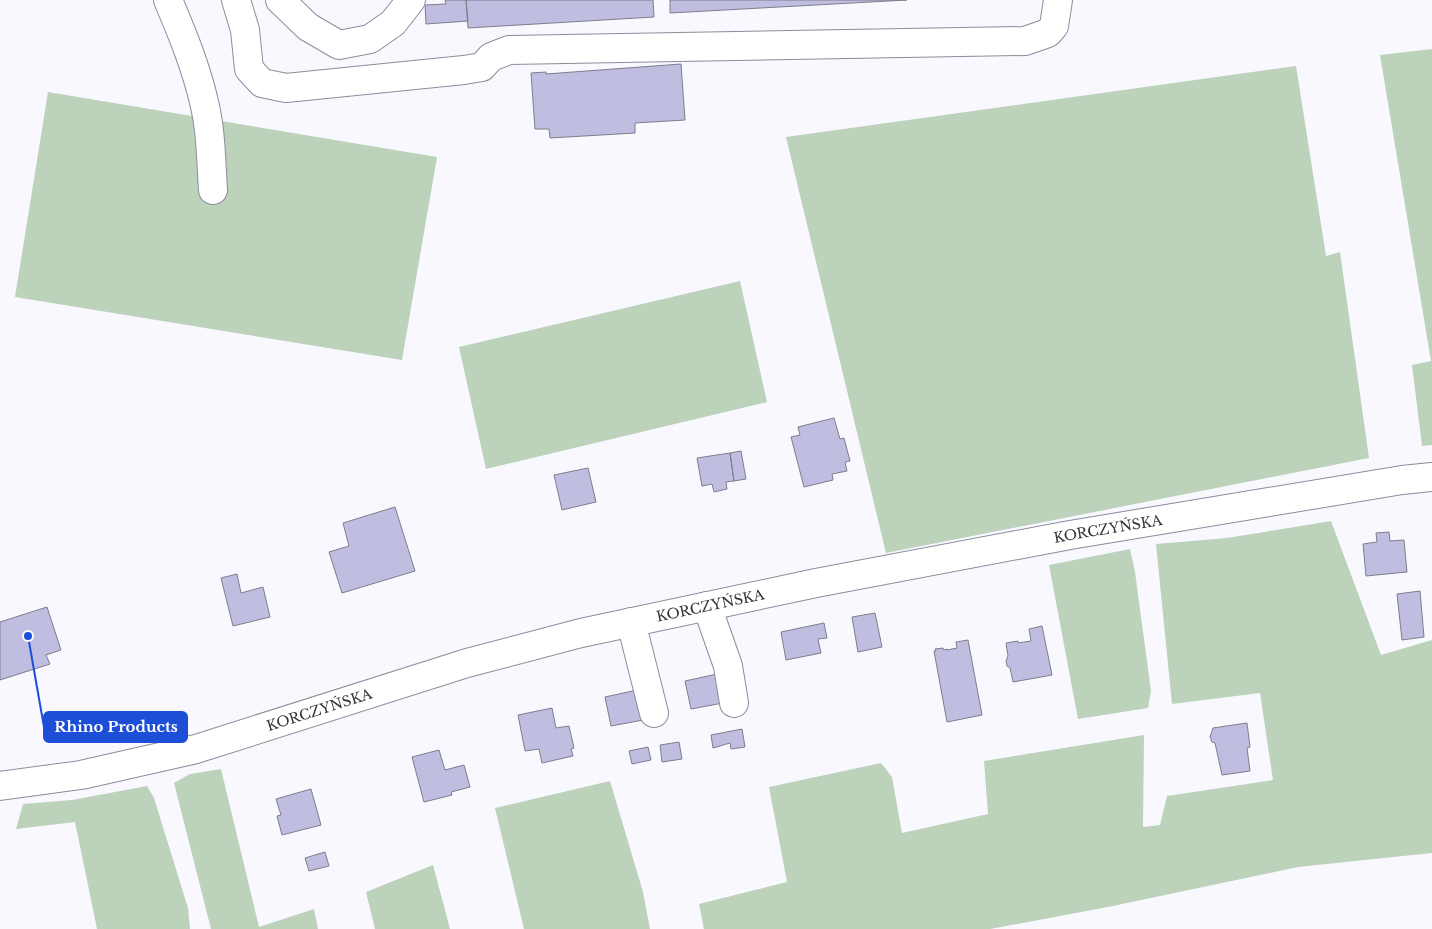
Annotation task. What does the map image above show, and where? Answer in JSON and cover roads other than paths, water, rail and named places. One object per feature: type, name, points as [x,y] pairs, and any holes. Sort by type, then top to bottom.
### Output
[{"type":"main road","points":[[168,0],[185,41],[204,102],[210,138],[213,190]]},
{"type":"main road","points":[[236,0],[244,30],[249,69],[262,83],[286,88],[482,67],[490,57],[509,50],[1024,41],[1048,33],[1054,26],[1058,0]]},
{"type":"main road","points":[[280,0],[308,27],[339,45],[370,39],[393,24],[411,0]]},
{"type":"main road","name":"KORCZYŃSKA","points":[[0,786],[81,774],[196,750],[467,663],[581,633],[816,582],[1070,535],[1402,480],[1432,477]]},
{"type":"main road","points":[[707,606],[728,666],[734,704]]},
{"type":"main road","points":[[631,622],[654,713]]},
{"type":"place","name":"Rhino Products","points":[[28,636]]}]
